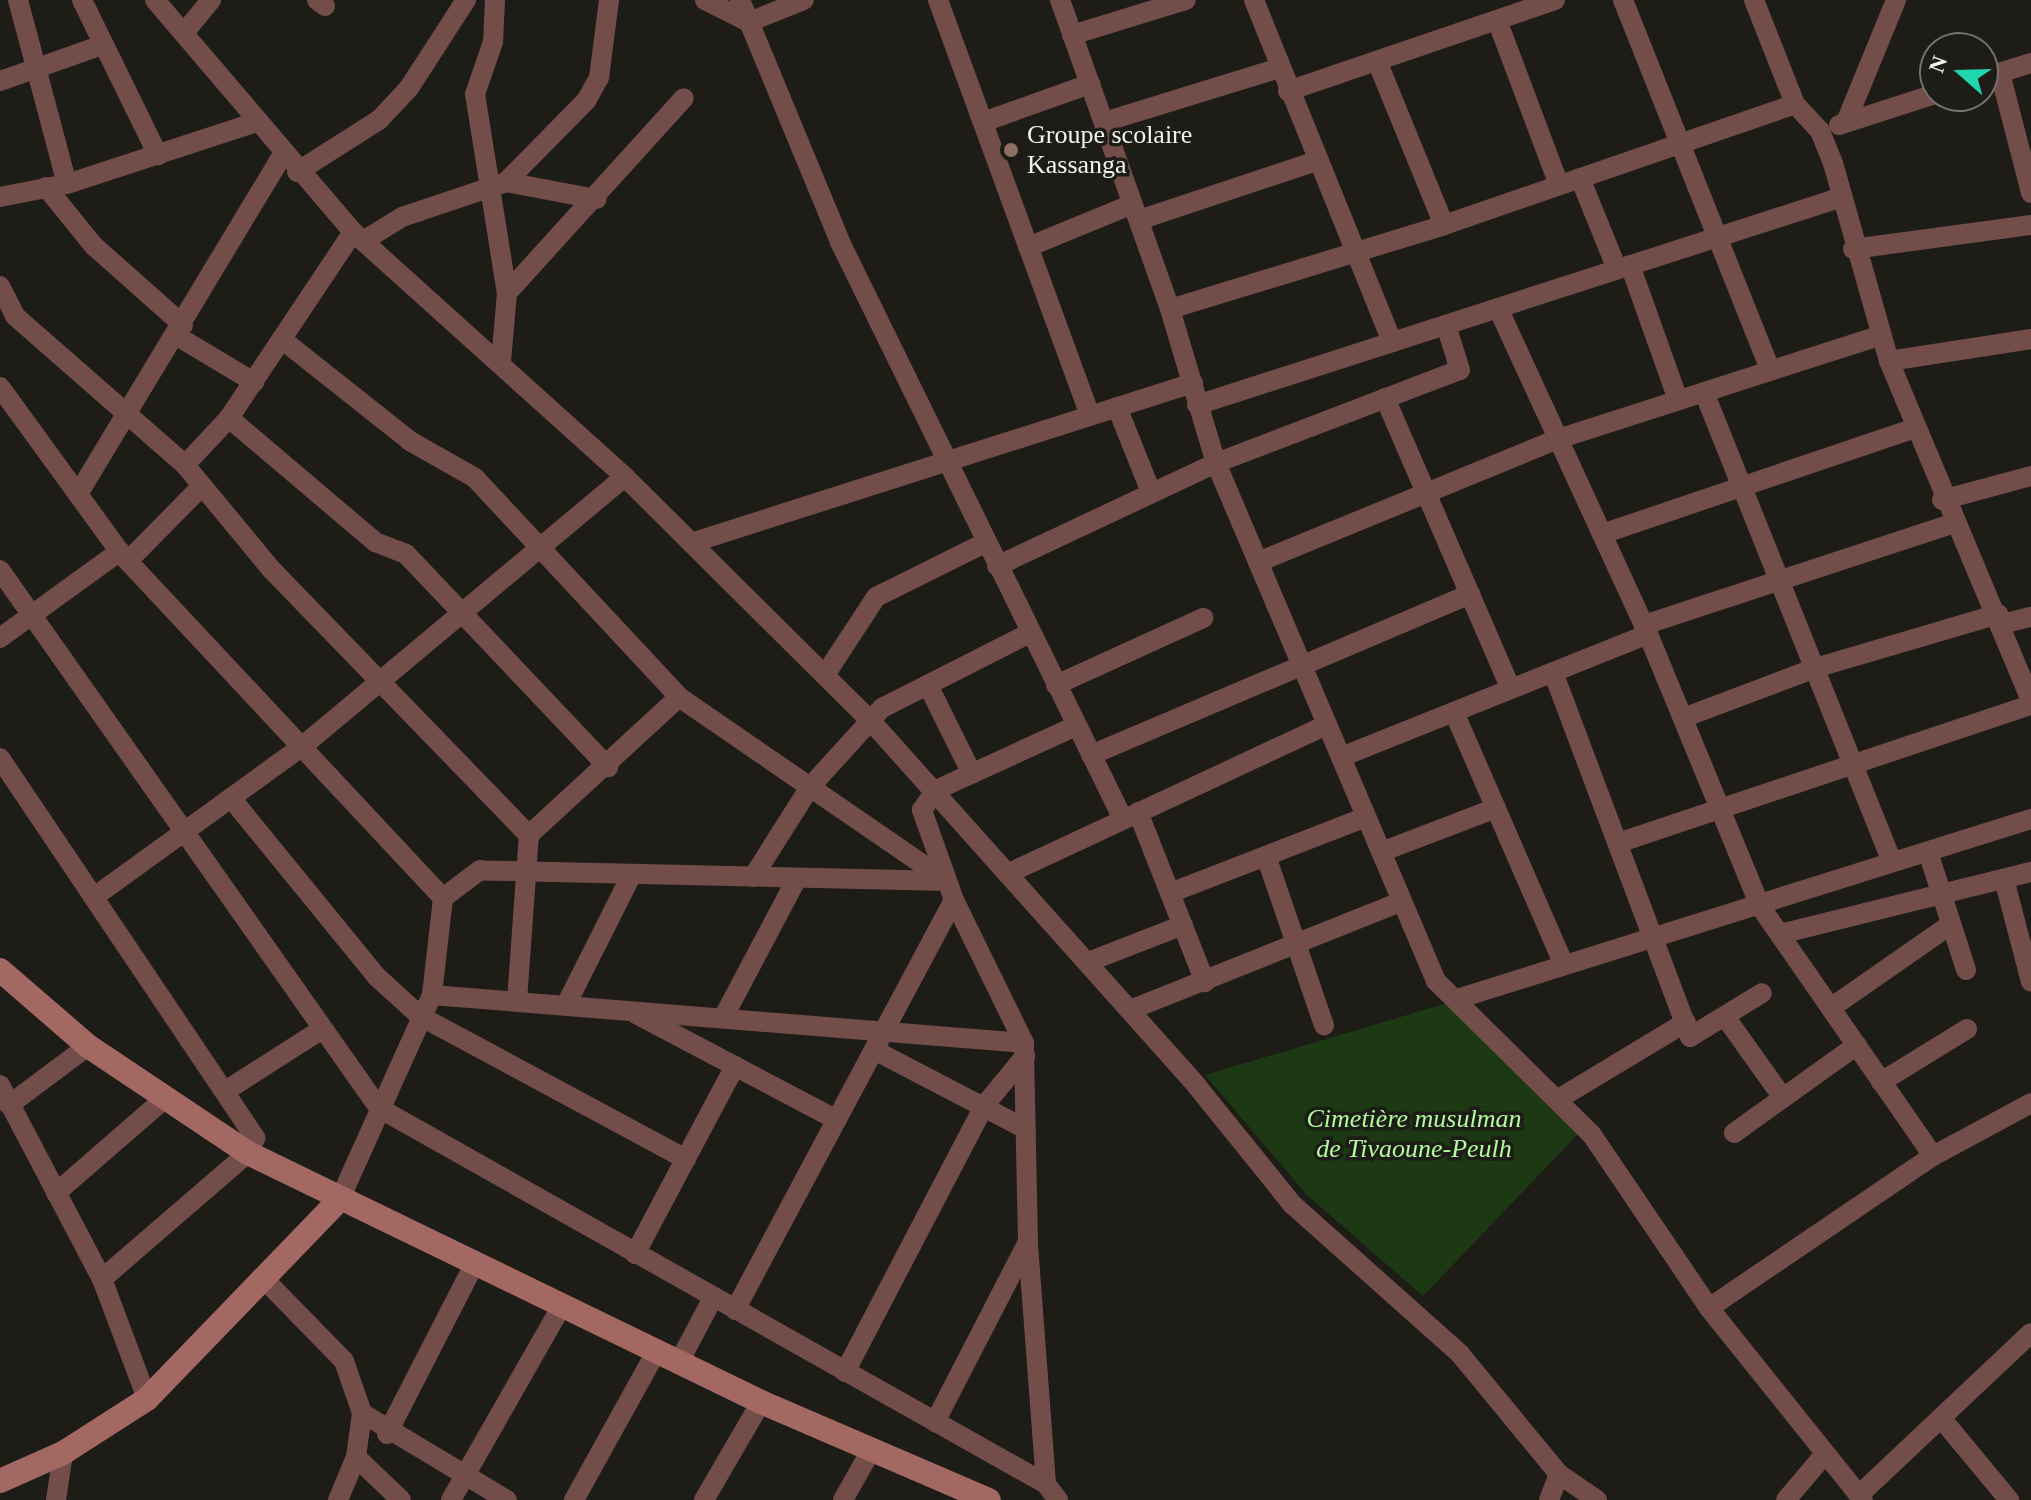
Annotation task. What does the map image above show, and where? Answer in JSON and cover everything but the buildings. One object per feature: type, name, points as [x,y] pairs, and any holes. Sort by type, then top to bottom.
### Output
[{"type":"street","points":[[18,0],[40,69],[67,184]]},
{"type":"street","points":[[82,0],[158,155]]},
{"type":"street","points":[[155,0],[282,156],[358,236],[625,477],[870,720],[936,790],[1130,1010],[1293,1205],[1460,1354],[1559,1474],[1597,1500]]},
{"type":"street","points":[[184,33],[211,0]]},
{"type":"street","points":[[297,172],[379,120],[409,88],[466,0]]},
{"type":"street","points":[[495,0],[493,42],[475,82],[485,187],[507,293],[501,362]]},
{"type":"street","points":[[506,182],[586,101],[599,78],[609,0]]},
{"type":"street","points":[[705,0],[749,22],[804,0]]},
{"type":"street","points":[[740,0],[840,242],[1076,726],[1130,816],[1170,893],[1205,982]]},
{"type":"street","points":[[938,0],[1090,415]]},
{"type":"street","points":[[1060,0],[1170,309],[1216,463],[1436,981],[1560,1098],[1709,1308],[1861,1498],[2031,1333]]},
{"type":"street","points":[[1072,35],[1186,0]]},
{"type":"street","points":[[1254,0],[1350,250],[1392,342]]},
{"type":"street","points":[[1288,91],[1377,61],[1500,12],[1555,0]]},
{"type":"street","points":[[1623,0],[1770,370]]},
{"type":"street","points":[[1618,843],[1721,811],[2031,702],[2000,619],[1942,500],[1889,361],[1820,131],[1795,104],[1754,0]]},
{"type":"street","points":[[1846,122],[1896,0]]},
{"type":"street","points":[[1500,12],[1559,185]]},
{"type":"street","points":[[0,81],[102,45]]},
{"type":"street","points":[[1377,61],[1444,225]]},
{"type":"street","points":[[1999,74],[2031,63]]},
{"type":"street","points":[[1104,122],[1280,68]]},
{"type":"street","points":[[983,122],[1090,84]]},
{"type":"street","points":[[1999,97],[2031,193]]},
{"type":"street","points":[[507,293],[596,199],[684,98]]},
{"type":"street","points":[[1820,131],[1919,99]]},
{"type":"street","points":[[1170,309],[1350,250],[1444,225],[1795,104]]},
{"type":"street","points":[[0,197],[67,184],[254,123]]},
{"type":"street","points":[[78,494],[131,413],[282,156]]},
{"type":"street","points":[[1028,247],[1136,212],[1316,161]]},
{"type":"street","points":[[1580,178],[1624,267],[1678,400]]},
{"type":"street","points":[[185,465],[229,418],[358,236],[402,217],[506,182],[596,199]]},
{"type":"street","points":[[46,187],[94,246],[180,331],[254,382]]},
{"type":"street","points":[[1197,405],[1839,198]]},
{"type":"street","points":[[1853,249],[2031,225]]},
{"type":"street","points":[[0,286],[15,316],[131,413],[185,465],[199,489],[529,835]]},
{"type":"street","points":[[1498,308],[1646,629],[1760,906],[1933,1156]]},
{"type":"street","points":[[997,566],[1216,463],[1460,370],[1446,325]]},
{"type":"street","points":[[1258,562],[1558,439],[1881,335]]},
{"type":"street","points":[[1889,361],[2031,339]]},
{"type":"street","points":[[284,341],[410,441],[475,478],[679,697],[810,787],[951,891]]},
{"type":"street","points":[[691,543],[1193,383]]},
{"type":"street","points":[[1704,392],[1892,862]]},
{"type":"street","points":[[2,396],[124,556],[304,745],[443,898]]},
{"type":"street","points":[[1385,398],[1511,689]]},
{"type":"street","points":[[1117,407],[1151,492]]},
{"type":"street","points":[[229,418],[375,542],[406,554],[608,767]]},
{"type":"street","points":[[1602,534],[1915,428]]},
{"type":"street","points":[[1942,500],[2031,476]]},
{"type":"street","points":[[94,897],[304,745],[464,615],[625,477]]},
{"type":"street","points":[[0,638],[124,556],[199,489]]},
{"type":"street","points":[[1341,757],[1553,672],[1646,629],[1954,523]]},
{"type":"street","points":[[825,675],[876,597],[985,543]]},
{"type":"street","points":[[0,570],[321,1030],[379,1108],[935,1422],[1052,1492]]},
{"type":"street","points":[[1091,755],[1470,594]]},
{"type":"street","points":[[1683,718],[1815,668],[2000,619],[2031,617]]},
{"type":"street","points":[[1056,685],[1203,618]]},
{"type":"street","points":[[753,877],[810,787],[870,720],[928,685],[1030,633]]},
{"type":"street","points":[[1553,672],[1686,1022],[1697,1039],[1762,993]]},
{"type":"street","points":[[928,685],[972,774]]},
{"type":"street","points":[[517,1001],[529,835],[608,767],[679,697]]},
{"type":"street","points":[[1454,712],[1564,965]]},
{"type":"street","points":[[1009,873],[1327,725]]},
{"type":"street","points":[[1052,1492],[1028,1242],[1024,1050],[922,820],[936,790],[1076,726]]},
{"type":"street","points":[[0,758],[227,1090],[255,1138],[248,1153],[102,1279]]},
{"type":"street","points":[[231,798],[376,976],[420,1016],[686,1159]]},
{"type":"street","points":[[1381,852],[1496,808]]},
{"type":"street","points":[[1170,893],[1366,817]]},
{"type":"street","points":[[1457,999],[2031,819]]},
{"type":"street","points":[[1928,852],[1966,970]]},
{"type":"street","points":[[1266,856],[1324,1025]]},
{"type":"street","points":[[0,1481],[63,1453],[147,1399],[340,1199],[432,995],[443,898],[480,870],[797,878],[951,891]]},
{"type":"street","points":[[1780,934],[1941,897],[2031,872]]},
{"type":"street","points":[[566,1005],[632,874]]},
{"type":"street","points":[[723,1018],[797,878]]},
{"type":"street","points":[[2004,879],[2024,930],[2031,982]]},
{"type":"street","points":[[735,1310],[884,1031],[951,891]]},
{"type":"street","points":[[1130,1010],[1297,947],[1402,901]]},
{"type":"street","points":[[1088,962],[1183,925]]},
{"type":"street","points":[[1832,1007],[1950,925]]},
{"type":"street","points":[[0,970],[88,1046],[163,1100],[248,1153],[761,1402],[962,1495],[989,1500]]},
{"type":"street","points":[[432,995],[884,1031],[1024,1050]]},
{"type":"street","points":[[629,1010],[837,1120]]},
{"type":"street","points":[[1726,1018],[1783,1098]]},
{"type":"street","points":[[1560,1098],[1686,1022]]},
{"type":"street","points":[[1881,1082],[1967,1029]]},
{"type":"street","points":[[227,1090],[321,1030]]},
{"type":"street","points":[[1734,1133],[1857,1045]]},
{"type":"street","points":[[9,1105],[88,1046]]},
{"type":"street","points":[[874,1050],[1026,1129]]},
{"type":"street","points":[[845,1372],[984,1106],[1024,1050]]},
{"type":"street","points":[[635,1254],[735,1066]]},
{"type":"street","points":[[0,1085],[102,1279],[147,1399]]},
{"type":"street","points":[[56,1193],[163,1100]]},
{"type":"street","points":[[1709,1308],[1933,1156],[2031,1103]]},
{"type":"street","points":[[935,1422],[1028,1242]]},
{"type":"street","points":[[387,1434],[474,1265]]},
{"type":"street","points":[[263,1278],[344,1361],[362,1413],[356,1457],[338,1500]]},
{"type":"street","points":[[679,1362],[713,1298]]},
{"type":"street","points":[[451,1500],[561,1307]]},
{"type":"street","points":[[574,1500],[656,1352]]},
{"type":"street","points":[[704,1500],[761,1402]]},
{"type":"street","points":[[362,1413],[387,1434],[463,1479],[507,1500]]},
{"type":"street","points":[[1941,1418],[2009,1500]]},
{"type":"street","points":[[843,1500],[870,1452]]},
{"type":"street","points":[[56,1500],[63,1453]]},
{"type":"street","points":[[1786,1500],[1824,1455]]},
{"type":"street","points":[[356,1457],[401,1500]]},
{"type":"street","points":[[1549,1500],[1559,1474]]},
{"type":"green space","name":"Cimetière musulman de Tivaoune-Peulh","points":[[1451,1002],[1583,1129],[1423,1296],[1307,1195],[1205,1075]]},
{"type":"place","name":"Groupe scolaire Kassanga","points":[[1011,150]]}]
